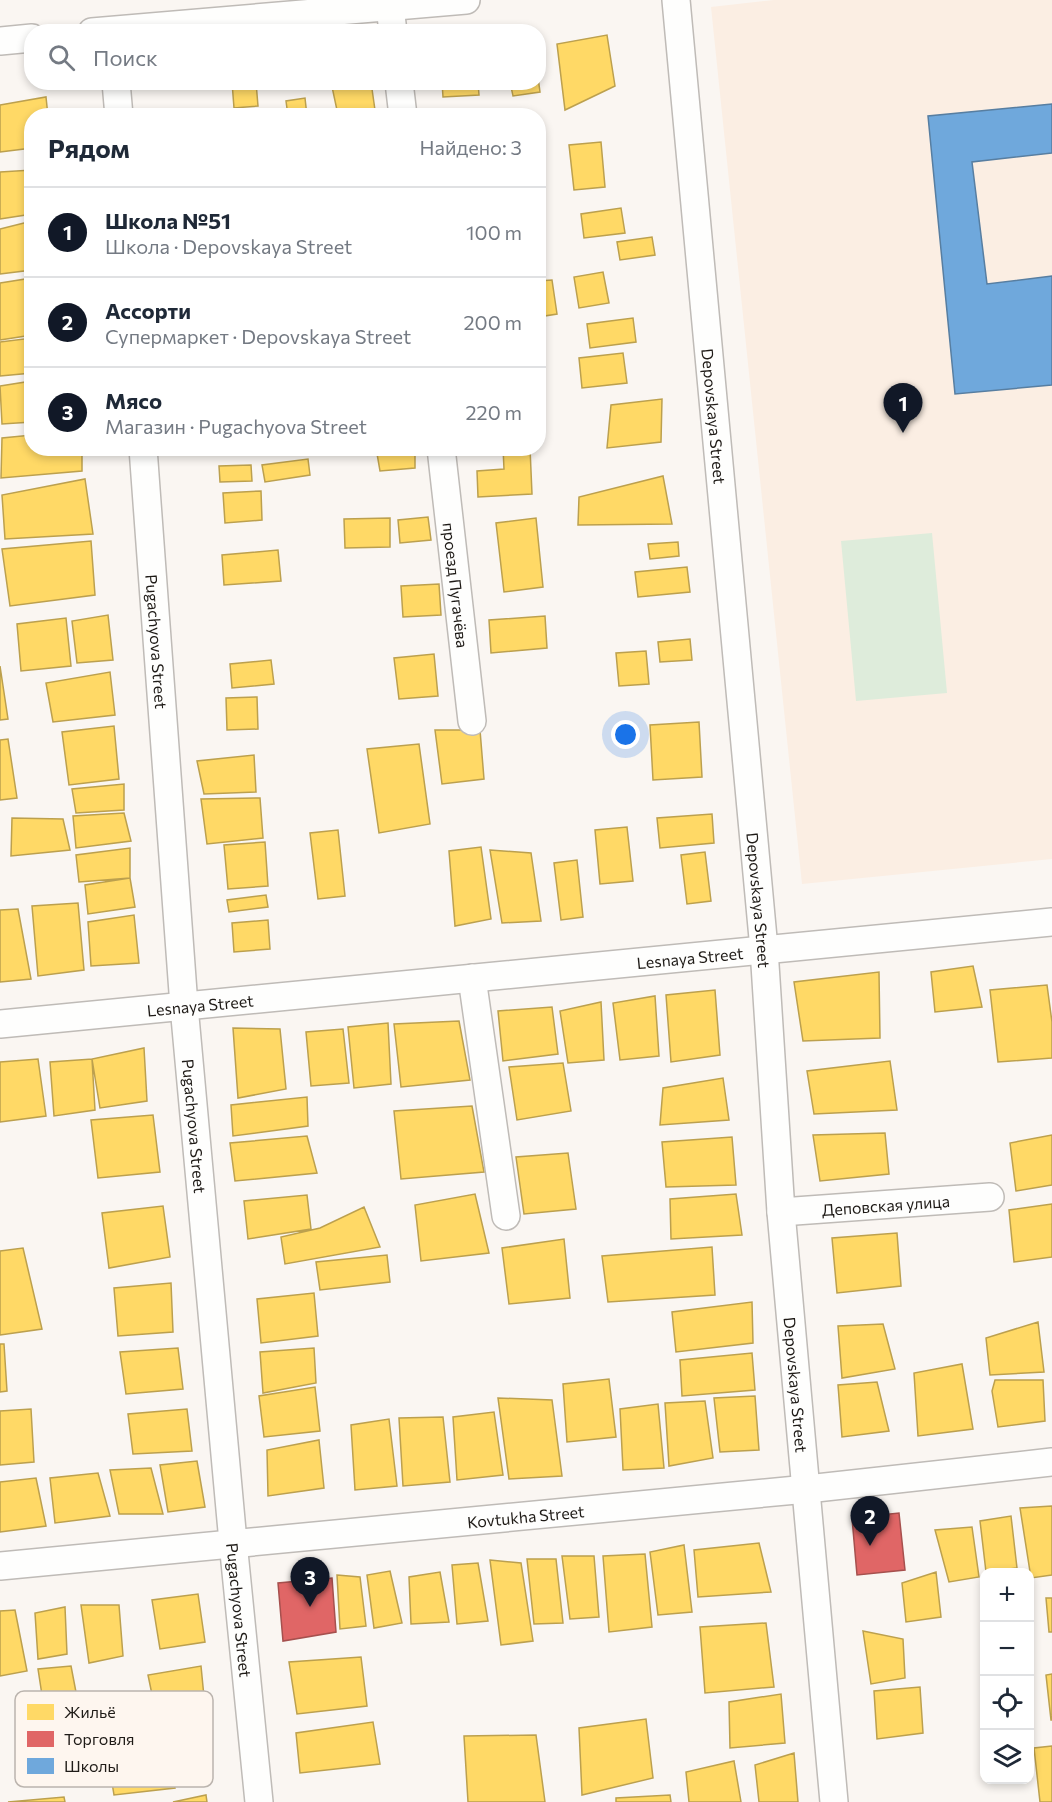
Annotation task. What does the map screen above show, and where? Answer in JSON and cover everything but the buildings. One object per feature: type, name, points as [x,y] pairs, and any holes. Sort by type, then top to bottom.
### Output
[{"type":"street","points":[[273,24],[392,19],[466,0]]},
{"type":"street","name":"Depovskaya Street","points":[[676,0],[764,949],[782,1212],[834,1802]]},
{"type":"street","points":[[0,41],[24,39]]},
{"type":"street","points":[[117,90],[118,108]]},
{"type":"street","points":[[400,90],[402,108]]},
{"type":"street","name":"Pugachyova Street","points":[[144,456],[184,1006],[259,1802]]},
{"type":"street","name":"проезд Пугачёва","points":[[442,456],[472,721]]},
{"type":"street","name":"Lesnaya Street","points":[[0,1024],[1052,922]]},
{"type":"street","points":[[472,978],[506,1216]]},
{"type":"street","name":"Деповская улица","points":[[782,1212],[990,1197]]},
{"type":"street","name":"Kovtukha Street","points":[[0,1566],[807,1489],[1052,1462]]},
{"type":"shaded area","points":[[774,0],[1052,0],[1052,859],[802,884],[711,7]]},
{"type":"green space","points":[[932,533],[947,693],[856,701],[841,541]]},
{"type":"place","name":"Школа №51","points":[[903,433]]},
{"type":"place","name":"Ассорти","points":[[870,1546]]},
{"type":"place","name":"Мясо","points":[[310,1607]]}]
